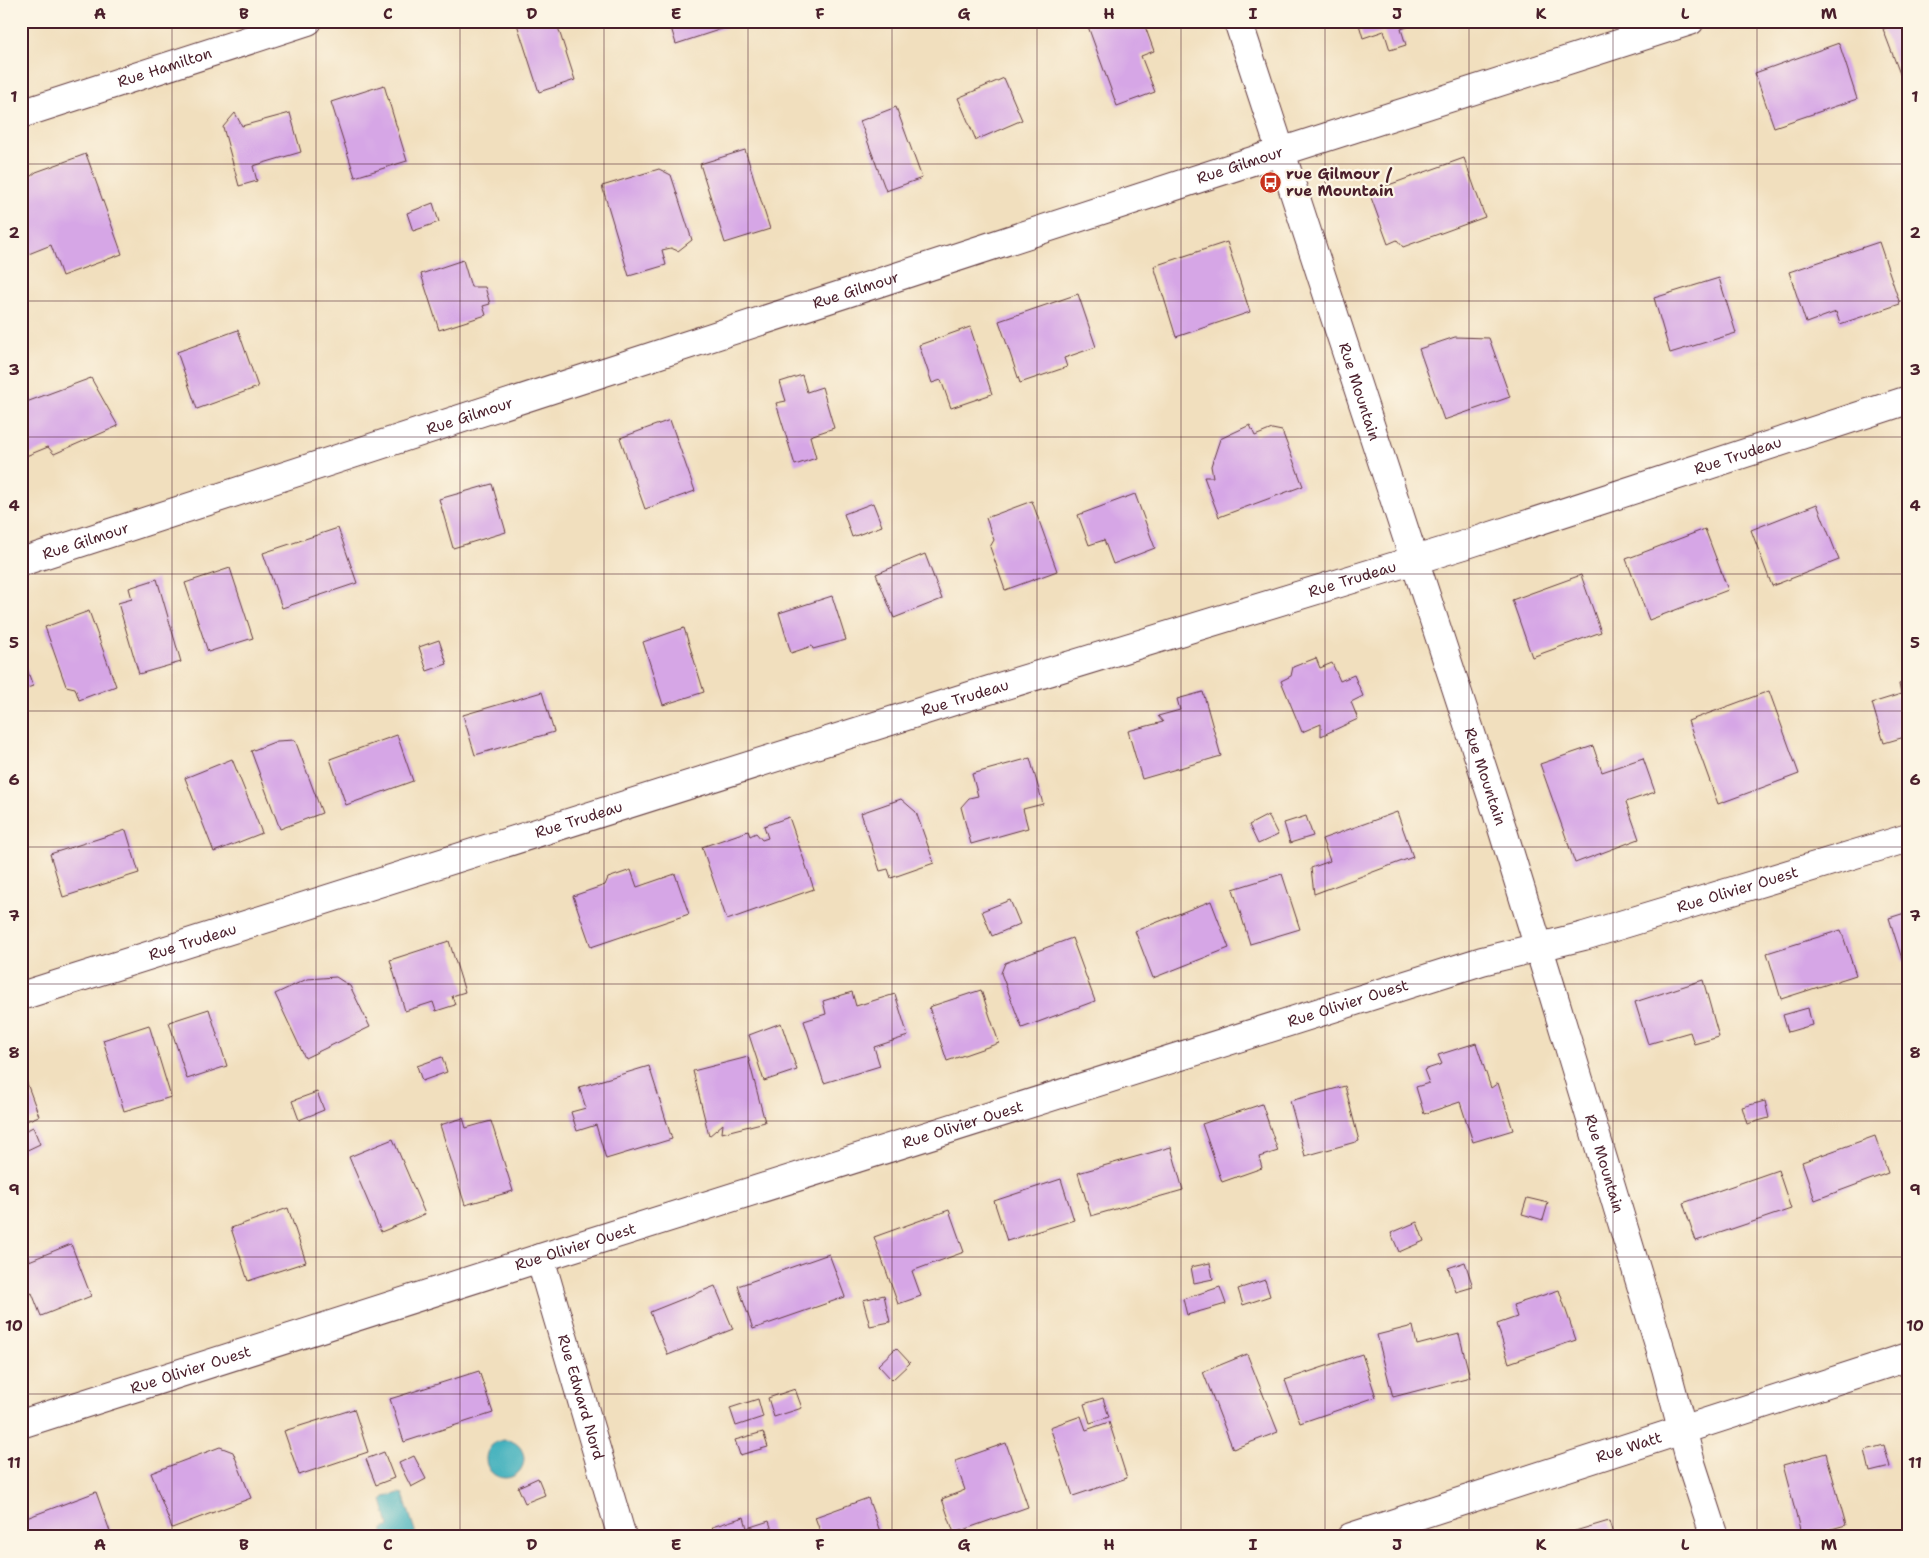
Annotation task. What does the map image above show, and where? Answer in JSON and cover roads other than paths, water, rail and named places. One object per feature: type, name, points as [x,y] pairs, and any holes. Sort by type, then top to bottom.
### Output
[{"type":"street","name":"Rue Hamilton","points":[[21,114],[308,21]]},
{"type":"street","name":"Rue Mountain","points":[[1238,21],[1502,828],[1715,1537]]},
{"type":"street","name":"Rue Gilmour","points":[[21,562],[1280,152],[1690,21]]},
{"type":"street","name":"Rue Trudeau","points":[[21,996],[973,695],[1414,560],[1908,400]]},
{"type":"street","name":"Rue Olivier Ouest","points":[[21,1424],[1463,967],[1584,936],[1908,838]]},
{"type":"street","name":"Rue Edward Nord","points":[[540,1258],[622,1537]]},
{"type":"street","name":"Rue Watt","points":[[1351,1537],[1908,1357]]},
{"type":"water","points":[[505,1440],[519,1445],[524,1459],[519,1473],[505,1478],[491,1473],[486,1459],[491,1445]]},
{"type":"water","points":[[399,1493],[403,1494],[416,1534],[414,1537],[383,1537],[383,1529],[389,1526],[382,1500],[385,1497]]},
{"type":"place","name":"rue Gilmour / rue Mountain","points":[[1270,183]]}]
